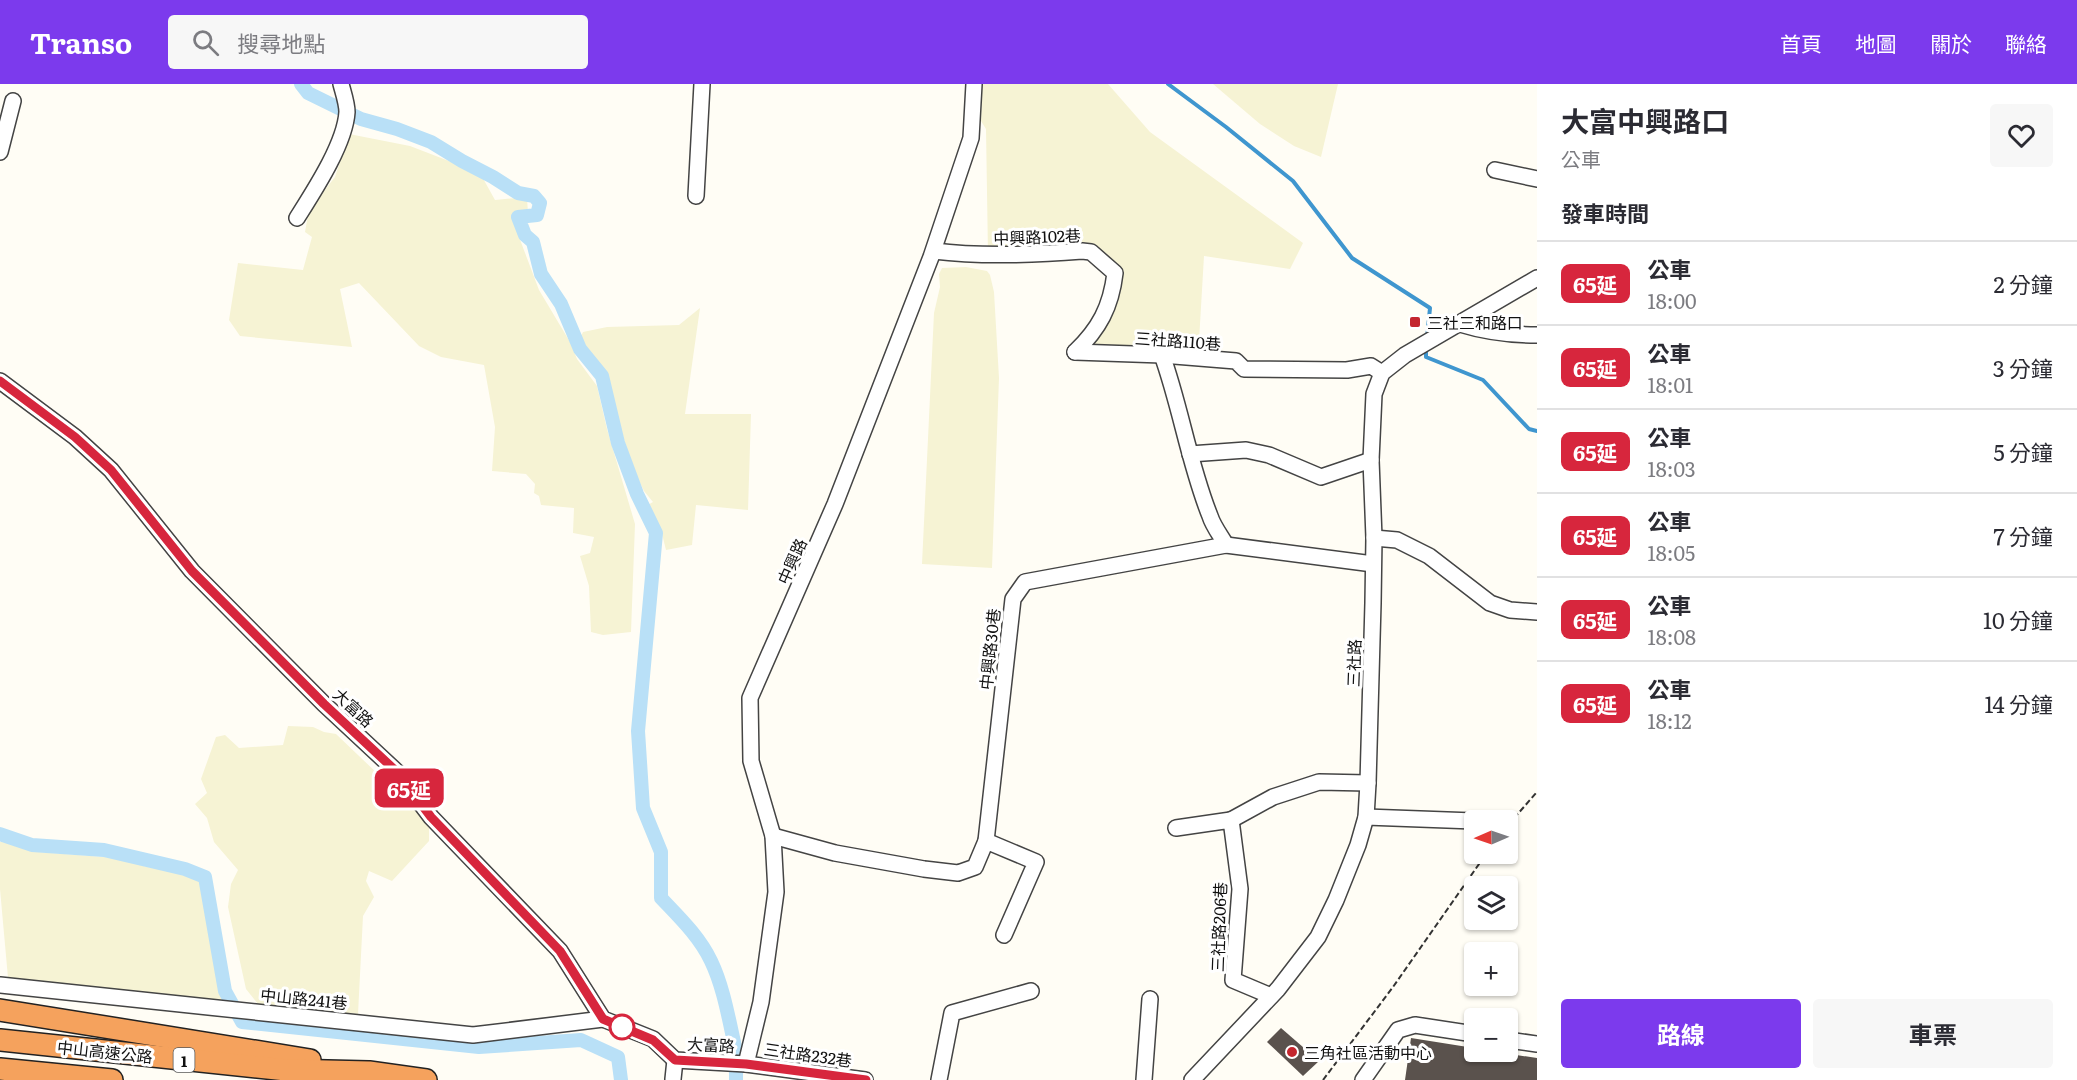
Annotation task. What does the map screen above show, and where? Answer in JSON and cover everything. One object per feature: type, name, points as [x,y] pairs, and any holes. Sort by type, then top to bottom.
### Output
[{"type":"highway","points":[[0,1010],[282,1054],[369,1072]]},
{"type":"highway","name":"中山高速公路","points":[[0,1040],[286,1070],[369,1072],[426,1080]]},
{"type":"highway","name":"中山高速公路","points":[[0,1069],[112,1080]]},
{"type":"street","points":[[297,218],[323,176],[339,141],[347,111],[341,84]]},
{"type":"street","points":[[696,196],[702,84]]},
{"type":"street","name":"中興路","points":[[746,1064],[761,1002],[777,892],[773,836],[751,761],[750,698],[836,504],[934,251],[970,138],[974,84]]},
{"type":"street","points":[[0,152],[3,130],[13,100]]},
{"type":"street","points":[[1495,170],[1537,179]]},
{"type":"street","name":"中興路102巷","points":[[934,251],[991,256],[1091,252],[1115,273],[1113,292],[1106,311],[1091,336],[1075,352]]},
{"type":"street","points":[[1382,373],[1427,343],[1537,278]]},
{"type":"street","points":[[1460,324],[1484,331],[1537,335]]},
{"type":"street","name":"三社路110巷","points":[[1075,352],[1162,355],[1236,362],[1244,369],[1347,370],[1371,366],[1382,373]]},
{"type":"street","points":[[1162,355],[1174,389],[1190,454],[1210,519],[1226,545]]},
{"type":"street","name":"三社路","points":[[1192,1080],[1271,996],[1318,937],[1359,845],[1366,817],[1368,783],[1374,538],[1371,460],[1374,394],[1382,373]]},
{"type":"street","name":"大富路","points":[[0,381],[75,437],[111,470],[192,571],[324,704],[397,772],[431,817],[560,951],[603,1019],[653,1040],[675,1060],[746,1064]]},
{"type":"street","points":[[1190,454],[1246,450],[1269,455],[1321,477],[1371,460]]},
{"type":"street","points":[[1374,538],[1397,540],[1429,556],[1490,603],[1510,610],[1537,612]]},
{"type":"street","name":"中興路30巷","points":[[773,836],[835,853],[924,869],[958,873],[975,867],[986,841],[1012,598],[1025,582],[1226,545],[1373,564]]},
{"type":"street","points":[[1176,828],[1231,820],[1273,797],[1319,782],[1368,783]]},
{"type":"street","points":[[1366,817],[1464,820]]},
{"type":"street","name":"三社路206巷","points":[[1231,820],[1240,890],[1233,980],[1271,996]]},
{"type":"street","points":[[986,841],[1036,862],[1004,935]]},
{"type":"street","name":"中山路241巷","points":[[0,985],[473,1035],[603,1019]]},
{"type":"street","points":[[939,1080],[952,1013],[1031,991]]},
{"type":"street","points":[[1144,1080],[1150,999]]},
{"type":"street","points":[[1363,1080],[1398,1030],[1415,1025],[1464,1032]]},
{"type":"street","points":[[1518,1041],[1537,1044]]},
{"type":"street","name":"大富路","points":[[673,1080],[675,1060]]},
{"type":"street","name":"三社路232巷","points":[[746,1064],[865,1080]]},
{"type":"path","points":[[1518,814],[1537,792]]},
{"type":"path","points":[[1323,1080],[1393,987],[1479,864]]},
{"type":"shaded area","points":[[982,84],[1108,84],[1150,132],[1303,243],[1290,269],[1204,256],[1198,358],[1086,348],[1115,274],[1097,258],[988,255],[986,129],[981,121]]},
{"type":"shaded area","points":[[1213,84],[1338,84],[1321,157],[1294,146],[1260,124]]},
{"type":"shaded area","points":[[349,134],[410,146],[480,173],[495,200],[527,197],[528,214],[513,221],[539,290],[570,342],[577,359],[597,386],[635,524],[631,632],[603,635],[591,632],[589,586],[580,556],[590,553],[594,537],[573,533],[574,508],[541,505],[539,496],[534,493],[535,484],[526,474],[492,471],[495,427],[484,365],[441,357],[419,346],[359,283],[340,289],[352,347],[240,336],[229,320],[238,263],[303,270],[312,237],[305,232],[309,210],[335,177]]},
{"type":"shaded area","points":[[966,267],[987,271],[994,292],[999,378],[992,568],[922,564],[934,313],[940,287],[939,274],[942,268]]},
{"type":"shaded area","points":[[700,308],[685,414],[751,414],[748,510],[696,505],[692,545],[666,550],[662,534],[646,506],[653,502],[644,491],[632,467],[606,377],[588,358],[580,338],[583,332],[607,327],[679,325]]},
{"type":"shaded area","points":[[288,726],[313,727],[336,734],[380,776],[390,790],[397,786],[429,828],[429,841],[392,881],[369,871],[366,881],[374,897],[363,916],[358,1014],[258,1004],[246,989],[228,907],[231,884],[238,870],[214,842],[207,818],[195,804],[207,793],[201,779],[216,737],[225,735],[239,748],[283,745]]},
{"type":"shaded area","points":[[0,842],[22,843],[38,852],[117,858],[147,867],[195,873],[202,877],[212,886],[231,994],[225,1001],[8,978],[0,889]]},
{"type":"building","name":"三角社區活動中心","points":[[1281,1028],[1319,1061],[1303,1076],[1267,1042]]},
{"type":"building","points":[[1411,1038],[1464,1046],[1464,1062],[1518,1062],[1518,1055],[1537,1058],[1537,1080],[1405,1080]]},
{"type":"waterway","points":[[301,84],[308,93],[361,119],[431,142],[518,193],[534,196],[540,203],[537,215],[518,217],[525,235],[533,242],[541,274],[561,304],[580,349],[602,376],[618,443],[637,494],[656,533],[638,731],[643,808],[661,852],[661,898],[695,935],[716,971],[736,1051]]},
{"type":"waterway","points":[[1168,84],[1293,181],[1352,258],[1430,308],[1427,338]]},
{"type":"waterway","points":[[1426,349],[1426,357],[1483,380],[1529,429],[1537,431]]},
{"type":"waterway","points":[[0,834],[32,845],[104,850],[185,869],[205,877],[225,991],[242,1022],[479,1047],[581,1040],[618,1057],[621,1080]]},
{"type":"waterway","points":[[736,1071],[736,1080]]},
{"type":"bus line","name":"65延","points":[[0,381],[75,437],[111,470],[192,571],[324,704],[397,772],[431,817],[560,951],[603,1019],[653,1040],[675,1060],[746,1064],[866,1080]]},
{"type":"place","name":"三社三和路口","points":[[1415,322]]},
{"type":"place","name":"三角社區活動中心","points":[[1292,1052]]}]
